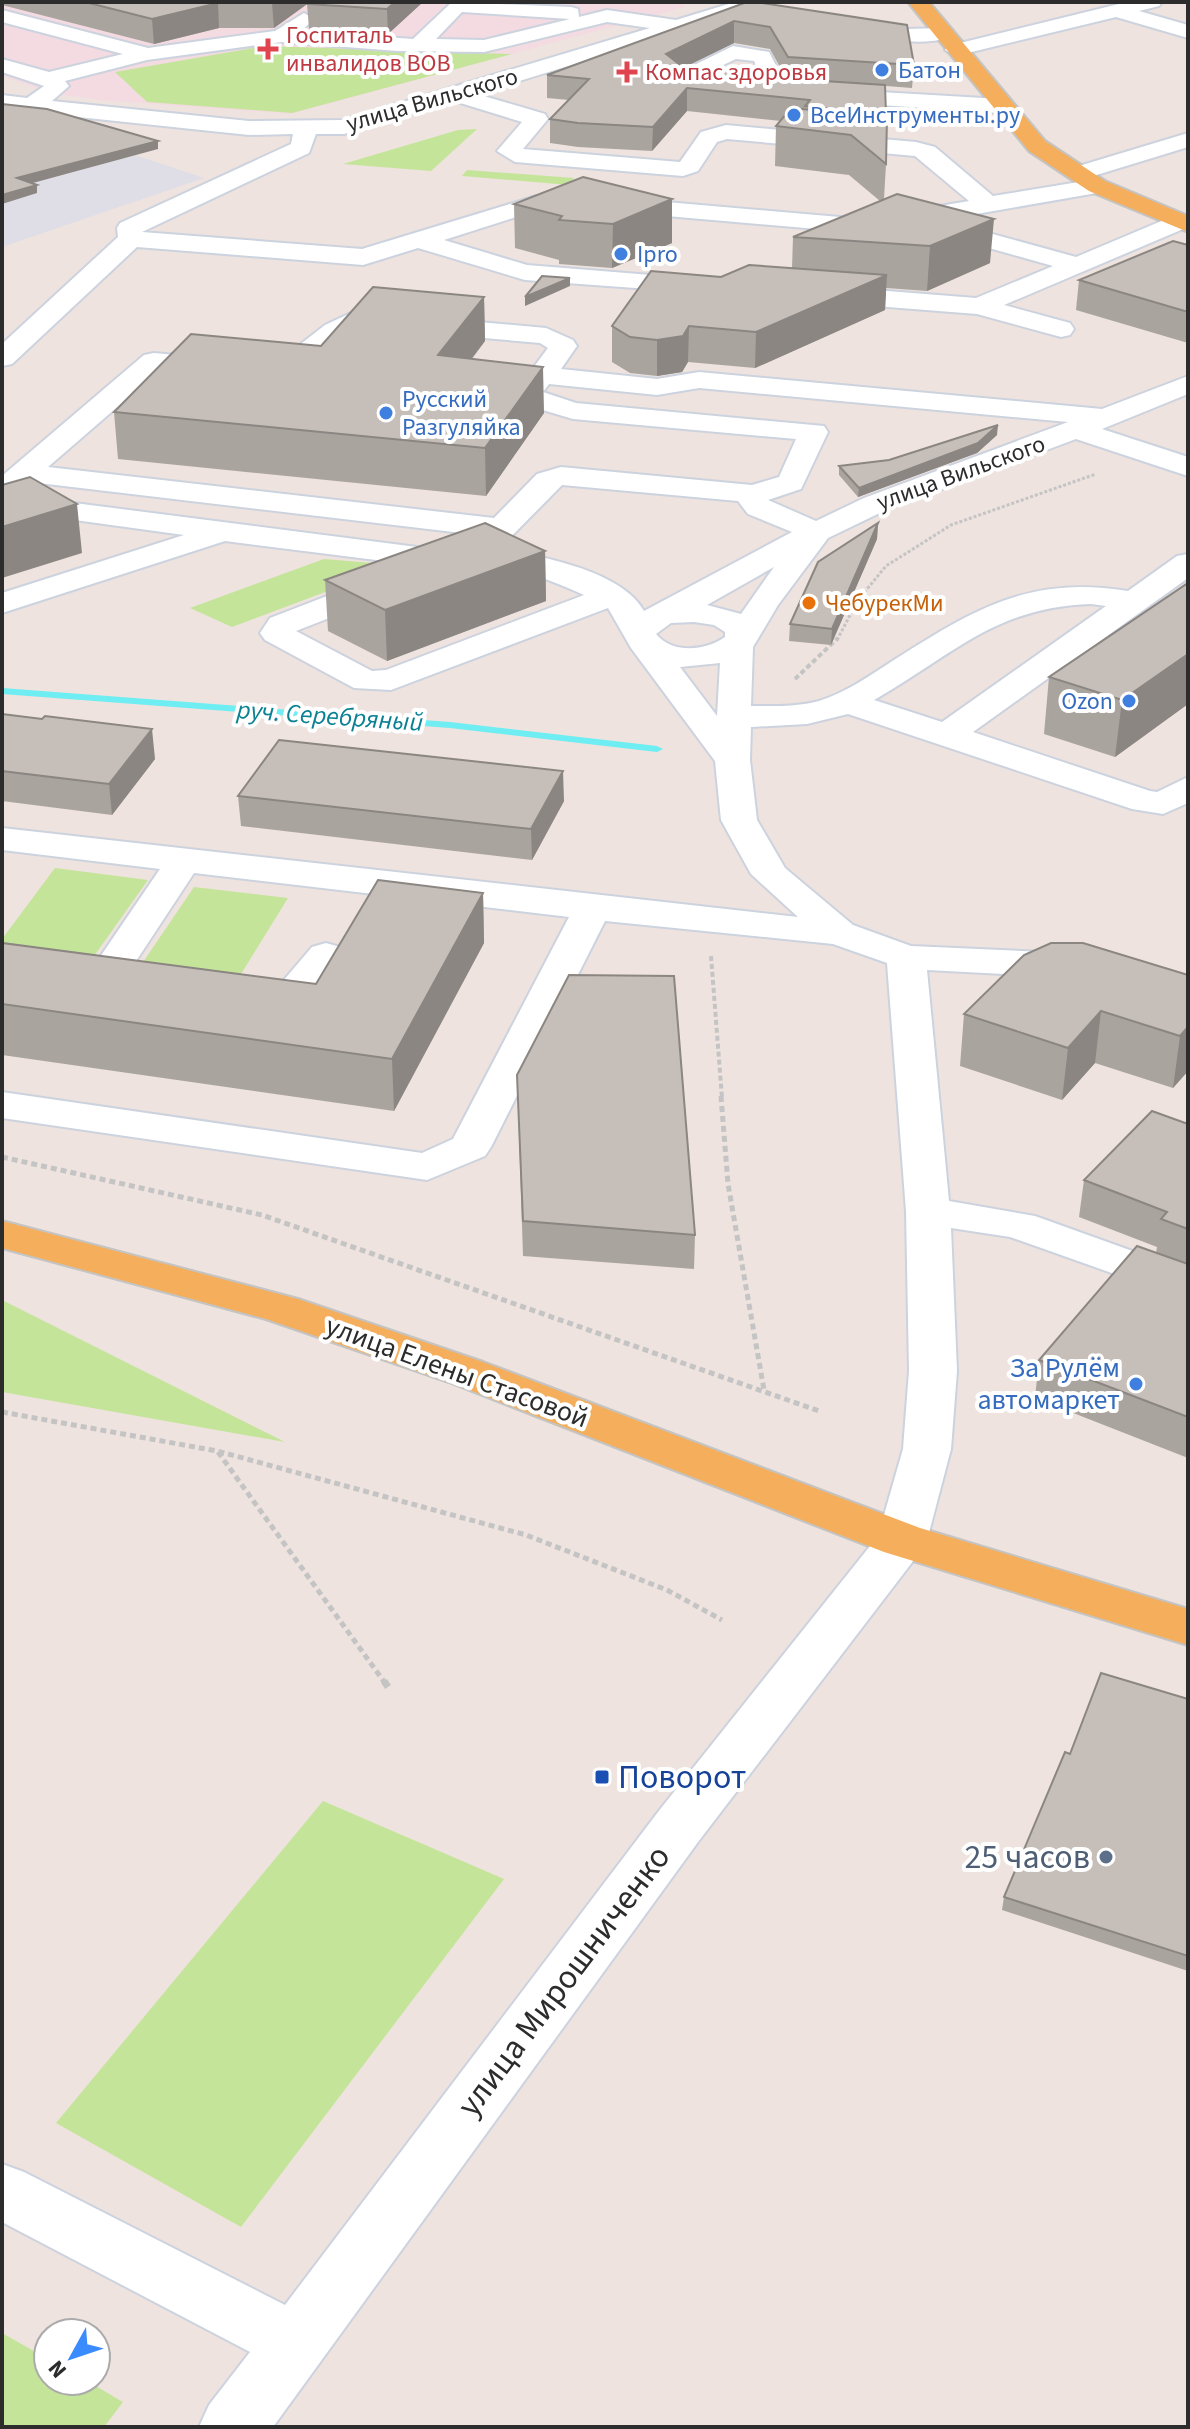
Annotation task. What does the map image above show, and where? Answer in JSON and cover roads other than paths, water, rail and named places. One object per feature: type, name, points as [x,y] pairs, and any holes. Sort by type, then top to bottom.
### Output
[{"type":"main road","points":[[918,2],[1037,146],[1087,180],[1184,223]]},
{"type":"main road","name":"улица Елены Стасовой","points":[[2,1234],[282,1309],[466,1372],[902,1540],[1188,1627]]},
{"type":"street","name":"улица Вильского","points":[[2,102],[249,128],[344,127],[682,26],[706,10],[756,2]]},
{"type":"street","points":[[1085,2],[1188,32]]},
{"type":"street","points":[[829,25],[948,42],[1119,11],[1152,2]]},
{"type":"street","points":[[281,36],[323,5]]},
{"type":"street","points":[[421,43],[462,6],[607,16],[682,26]]},
{"type":"street","points":[[2,16],[147,54]]},
{"type":"street","points":[[48,79],[147,54],[281,36],[398,45],[497,45],[607,16]]},
{"type":"street","points":[[906,35],[942,102]]},
{"type":"street","points":[[778,91],[762,56],[733,52],[679,78],[778,91],[1001,106]]},
{"type":"street","points":[[2,65],[48,79],[58,86],[30,106]]},
{"type":"street","points":[[458,95],[537,119],[508,153],[683,169],[690,166],[709,137],[726,132],[916,149],[927,152],[989,205]]},
{"type":"street","points":[[131,239],[129,228],[301,148],[306,129]]},
{"type":"street","points":[[2,358],[131,239],[363,257],[536,203],[586,202],[863,226],[989,205],[1087,180],[1188,140]]},
{"type":"street","points":[[619,165],[616,178],[625,185],[845,203]]},
{"type":"street","points":[[913,219],[1078,265]]},
{"type":"street","points":[[979,306],[1184,223]]},
{"type":"street","points":[[419,240],[525,272],[726,287]]},
{"type":"street","points":[[805,293],[979,306],[1061,329]]},
{"type":"street","points":[[14,482],[154,361],[278,372],[294,367],[343,323],[355,319],[546,336],[564,346],[526,396],[573,411],[814,432],[791,483],[755,494],[561,476],[547,480],[501,528],[462,557],[281,625],[276,633],[366,681],[391,680],[612,595]]},
{"type":"street","points":[[543,375],[657,387],[699,380],[1107,417]]},
{"type":"street","name":"улица Вильского","points":[[741,640],[764,602],[817,532],[875,504],[1076,430],[1188,384]]},
{"type":"street","points":[[1076,430],[1188,467]]},
{"type":"street","points":[[14,482],[501,528]]},
{"type":"street","points":[[755,494],[751,499],[759,508],[817,532]]},
{"type":"street","points":[[11,507],[546,566],[612,595],[625,606],[643,641],[732,760]]},
{"type":"street","points":[[741,640],[716,655],[687,657],[660,652],[643,641],[640,634],[643,626],[817,532]]},
{"type":"street","points":[[2,603],[225,533]]},
{"type":"street","points":[[947,735],[1188,563]]},
{"type":"street","points":[[743,716],[782,718],[846,702],[991,611],[1040,598],[1086,592],[1136,602]]},
{"type":"street","points":[[664,615],[694,612],[723,617],[741,628],[743,716],[732,760],[739,820],[770,874],[839,933]]},
{"type":"street","points":[[846,702],[1145,801],[1163,803],[1188,788]]},
{"type":"street","points":[[2,839],[592,908],[839,933],[906,957],[1044,964],[1188,1000]]},
{"type":"street","points":[[151,985],[91,978],[184,860]]},
{"type":"street","points":[[2,1105],[427,1167],[470,1147],[592,908]]},
{"type":"street","points":[[211,992],[287,1001],[326,955]]},
{"type":"street","points":[[902,1540],[927,1449],[933,1371],[928,1211],[906,957]]},
{"type":"street","points":[[928,1211],[1019,1225],[1188,1286]]},
{"type":"street","name":"улица Мирошниченко","points":[[233,2427],[678,1827],[902,1540]]},
{"type":"street","points":[[2,2191],[296,2343]]},
{"type":"waterway","name":"руч. Серебряный","points":[[2,691],[450,725],[657,749]]},
{"type":"place","name":"Госпиталь инвалидов ВОВ","points":[[268,49]]},
{"type":"place","name":"Батон","points":[[882,70]]},
{"type":"place","name":"Компас здоровья","points":[[627,72]]},
{"type":"place","name":"ВсеИнструменты.ру","points":[[794,115]]},
{"type":"place","name":"Ipro","points":[[621,254]]},
{"type":"place","name":"Русский Разгуляйка","points":[[386,413]]},
{"type":"place","name":"ЧебурекМи","points":[[809,603]]},
{"type":"place","name":"Ozon","points":[[1129,701]]},
{"type":"place","name":"За Рулём автомаркет","points":[[1136,1384]]},
{"type":"place","name":"Поворот","points":[[602,1777]]},
{"type":"place","name":"25 часов","points":[[1106,1857]]}]
